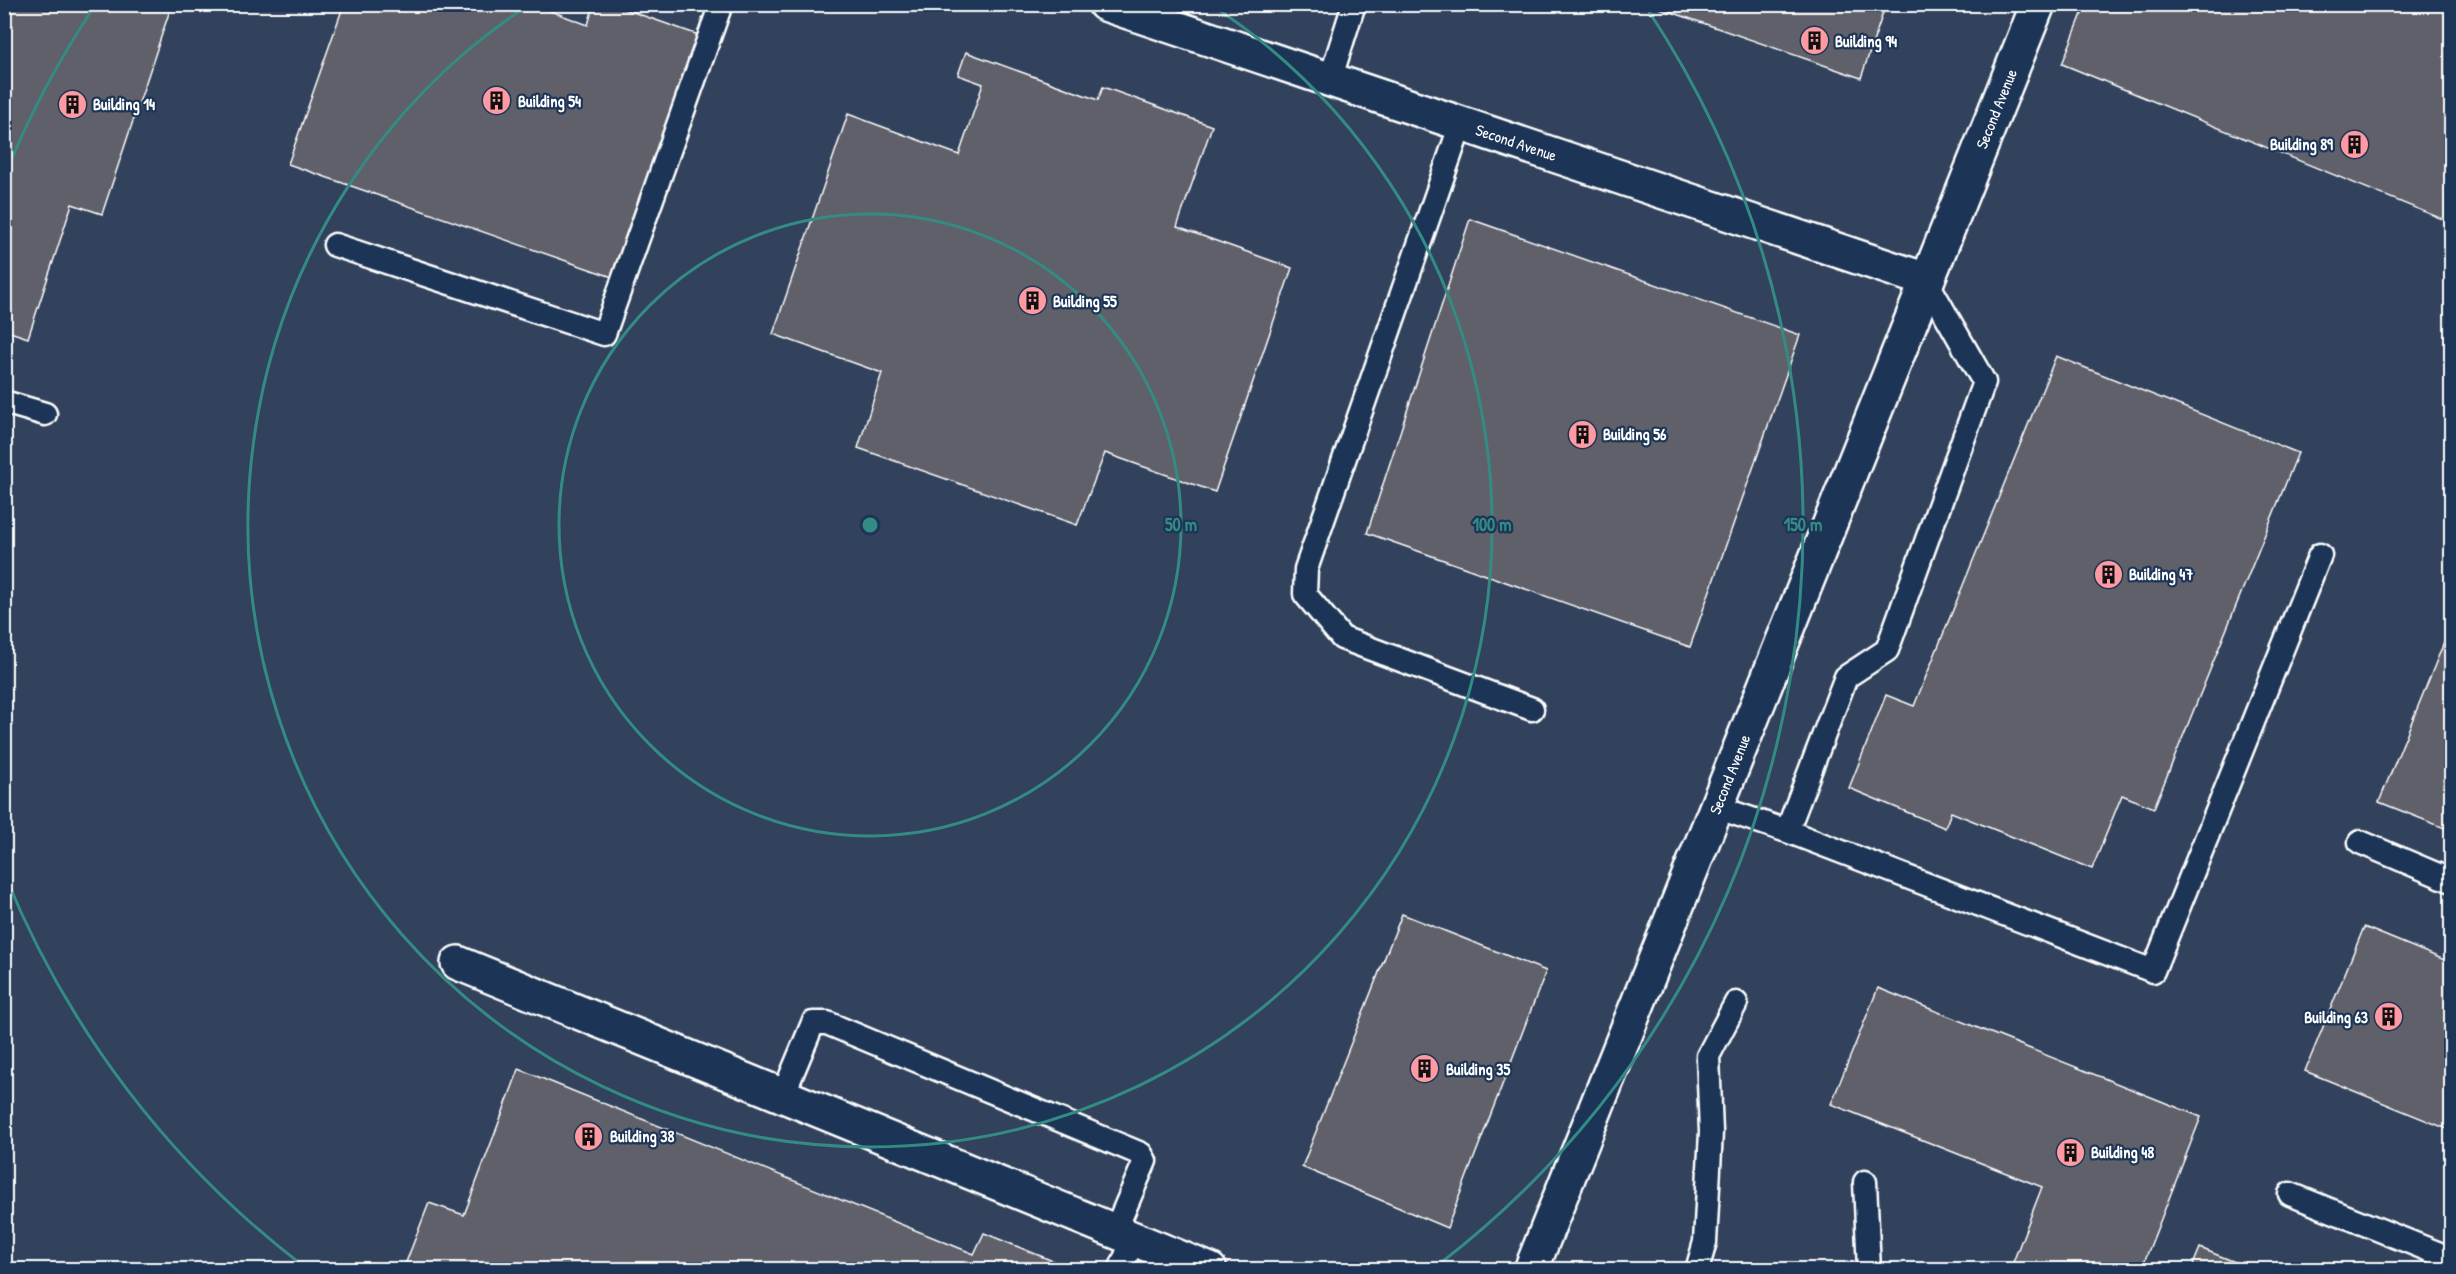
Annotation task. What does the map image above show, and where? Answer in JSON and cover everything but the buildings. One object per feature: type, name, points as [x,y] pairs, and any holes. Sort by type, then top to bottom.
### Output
[{"type":"street","name":"Second Avenue","points":[[1105,4],[1926,280]]},
{"type":"street","name":"Second Avenue","points":[[1531,1269],[2038,4]]},
{"type":"street","points":[[458,963],[1210,1269]]},
{"type":"lane","points":[[335,245],[604,334],[721,4]]},
{"type":"lane","points":[[1330,80],[1354,4]]},
{"type":"lane","points":[[1461,124],[1306,569],[1305,594],[1342,638],[1532,709]]},
{"type":"lane","points":[[1787,831],[1846,677],[1887,650],[1984,382],[1926,280]]},
{"type":"lane","points":[[4,402],[45,414]]},
{"type":"lane","points":[[1716,807],[1787,831],[2153,971],[2320,555]]},
{"type":"lane","points":[[2360,842],[2451,881]]},
{"type":"lane","points":[[1697,1269],[1705,1242],[1711,1132],[1708,1056],[1736,1003]]},
{"type":"lane","points":[[783,1095],[813,1023],[827,1023],[1140,1154],[1145,1161],[1124,1234],[1120,1269]]},
{"type":"lane","points":[[1865,1182],[1869,1269]]},
{"type":"lane","points":[[2290,1194],[2451,1259]]},
{"type":"shaded area","points":[[5,5],[2451,5],[2451,1269],[5,1269]]},
{"type":"place","name":"Building 94","points":[[1814,41]]},
{"type":"place","name":"Building 54","points":[[497,101]]},
{"type":"place","name":"Building 14","points":[[72,104]]},
{"type":"place","name":"Building 89","points":[[2354,144]]},
{"type":"place","name":"Building 55","points":[[1032,301]]},
{"type":"place","name":"Building 56","points":[[1582,434]]},
{"type":"place","name":"Building 47","points":[[2108,574]]},
{"type":"place","name":"Building 63","points":[[2389,1017]]},
{"type":"place","name":"Building 35","points":[[1425,1069]]},
{"type":"place","name":"Building 38","points":[[589,1136]]},
{"type":"place","name":"Building 48","points":[[2070,1152]]}]
